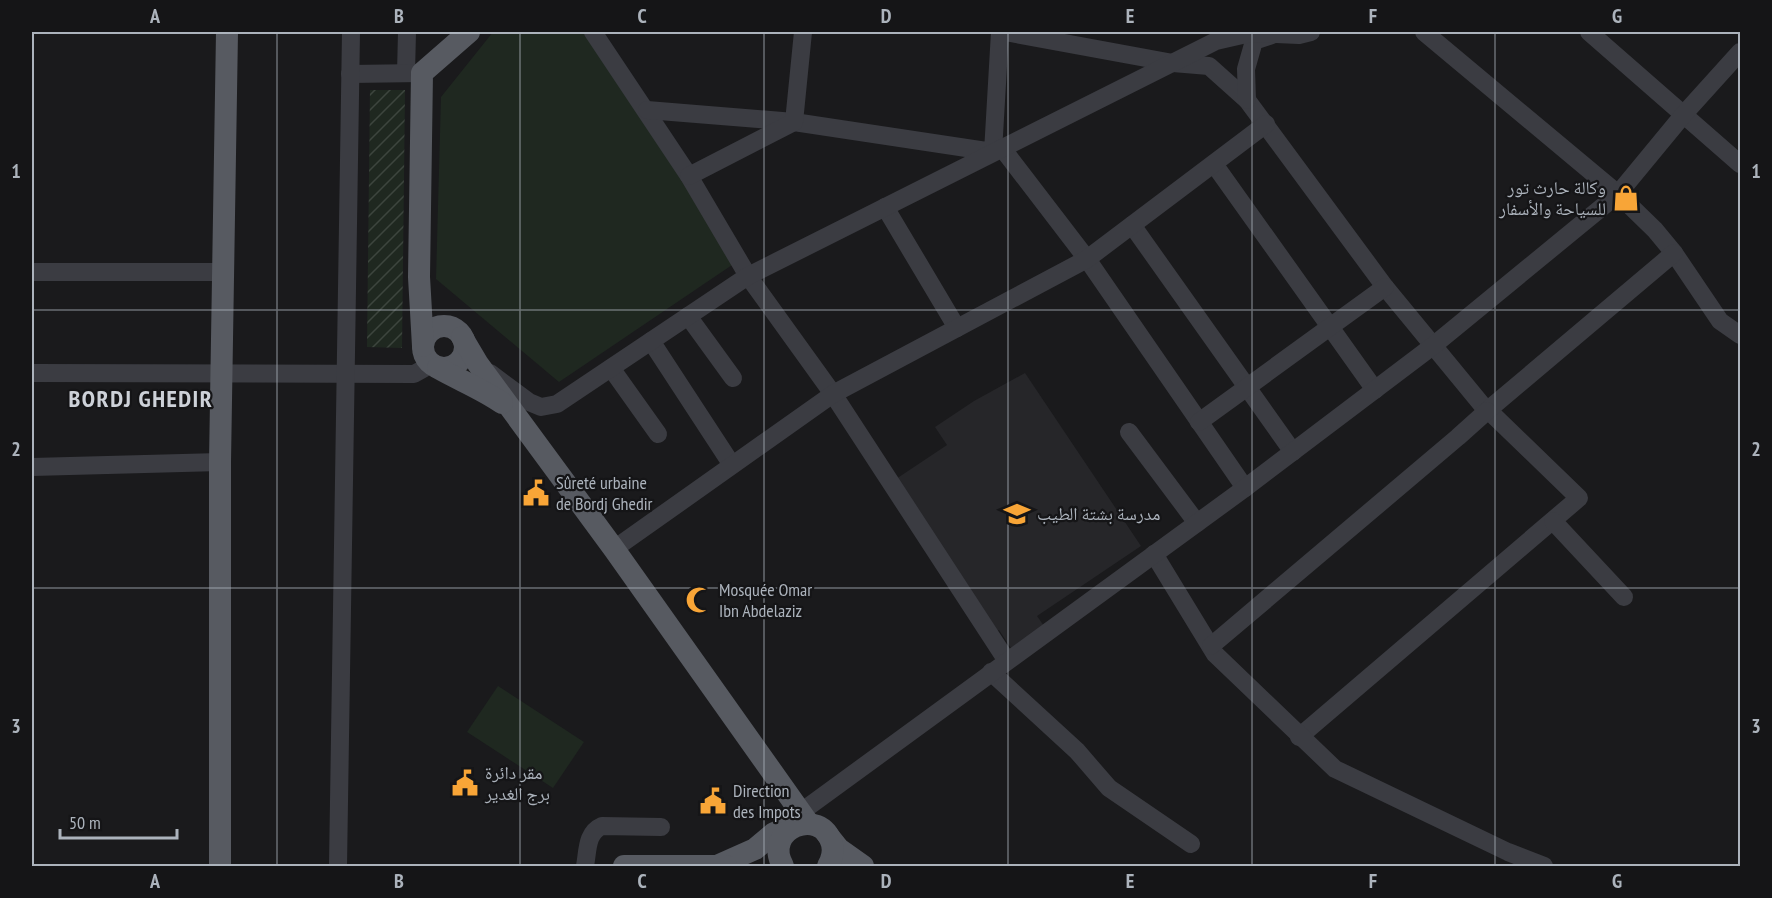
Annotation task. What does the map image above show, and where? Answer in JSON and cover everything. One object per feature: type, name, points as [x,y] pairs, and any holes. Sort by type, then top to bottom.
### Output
[{"type":"main road","points":[[220,867],[220,462],[227,32]]},
{"type":"main road","points":[[469,32],[414,73],[419,276],[431,359],[458,380],[489,394],[515,413]]},
{"type":"main road","points":[[419,276],[429,297],[457,332],[614,549],[807,824],[833,849],[828,867]]},
{"type":"main road","points":[[446,326],[457,332],[465,351],[462,358],[452,367],[431,359],[428,334],[433,329],[446,326]]},
{"type":"main road","points":[[624,867],[722,866],[755,849],[774,833],[807,824]]},
{"type":"main road","points":[[783,867],[779,856],[781,840],[807,824]]},
{"type":"main road","points":[[807,824],[863,867]]},
{"type":"street","points":[[339,867],[344,374],[351,32]]},
{"type":"street","points":[[350,74],[414,73],[407,32]]},
{"type":"street","points":[[594,32],[689,176],[748,276],[833,394],[1007,661]]},
{"type":"street","points":[[794,122],[803,32]]},
{"type":"street","points":[[1000,32],[998,150],[1087,259],[1245,488]]},
{"type":"street","points":[[1005,32],[1173,63],[1209,66],[1247,100],[1385,288],[1487,410],[1579,498],[1299,737]]},
{"type":"street","points":[[478,364],[529,402],[541,407],[557,404],[748,276],[1173,63],[1216,42],[1251,33],[1299,35],[1311,32]]},
{"type":"street","points":[[1424,32],[1618,194],[1655,230],[1674,253],[1720,321],[1740,335]]},
{"type":"street","points":[[1589,32],[1740,164]]},
{"type":"street","points":[[1247,100],[1245,69],[1254,40],[1275,33]]},
{"type":"street","points":[[807,824],[991,672],[1245,488],[1375,390],[1434,345],[1618,194],[1684,114],[1740,52]]},
{"type":"street","points":[[646,110],[794,122],[998,150]]},
{"type":"street","points":[[689,176],[794,122]]},
{"type":"street","points":[[614,549],[833,394],[1087,259],[1266,124]]},
{"type":"street","points":[[1214,164],[1375,390]]},
{"type":"street","points":[[885,207],[957,328]]},
{"type":"street","points":[[1132,225],[1293,452]]},
{"type":"street","points":[[1210,646],[1674,253]]},
{"type":"street","points":[[32,272],[224,272]]},
{"type":"street","points":[[1198,422],[1385,288]]},
{"type":"street","points":[[688,316],[733,378]]},
{"type":"street","points":[[651,341],[732,465]]},
{"type":"street","points":[[32,373],[414,374],[431,359]]},
{"type":"street","points":[[611,368],[658,434]]},
{"type":"street","points":[[1129,432],[1197,523]]},
{"type":"street","points":[[32,467],[220,462]]},
{"type":"street","points":[[1553,521],[1624,597]]},
{"type":"street","points":[[1154,554],[1215,654],[1299,737],[1335,769],[1544,867]]},
{"type":"street","points":[[991,672],[1077,751],[1109,788],[1191,844]]},
{"type":"street","points":[[585,867],[590,836],[594,829],[602,826],[662,827]]},
{"type":"shaded area","points":[[493,32],[584,32],[688,183],[735,263],[559,382],[436,279],[441,97]]},
{"type":"shaded area","points":[[370,90],[405,90],[402,348],[367,347]]},
{"type":"shaded area","name":"مدرسة بشتة الطيب","points":[[1025,373],[1141,546],[1037,616],[1044,626],[1011,648],[999,630],[995,632],[893,481],[947,445],[935,427],[974,401]]},
{"type":"shaded area","points":[[498,686],[584,742],[553,788],[467,732]]},
{"type":"place","name":"وكالة حارث تور للسياحة والأسفار","points":[[1626,198]]},
{"type":"place","name":"Sûreté urbaine de Bordj Ghedir","points":[[536,493]]},
{"type":"place","name":"مدرسة بشتة الطيب","points":[[1017,514]]},
{"type":"place","name":"Mosquée Omar Ibn Abdelaziz","points":[[699,600]]},
{"type":"place","name":"مقر دائرة برج الغدير","points":[[465,783]]},
{"type":"place","name":"Direction des Impots","points":[[713,801]]},
{"type":"district","name":"BORDJ GHEDIR","points":[[141,399]]}]
